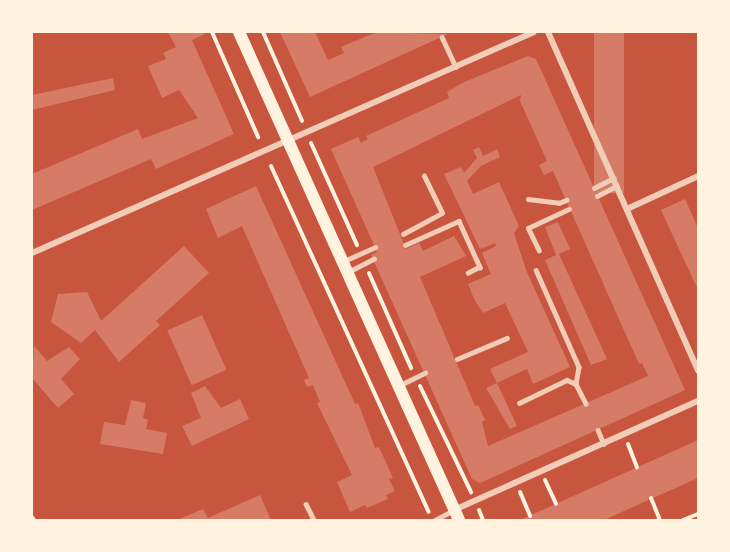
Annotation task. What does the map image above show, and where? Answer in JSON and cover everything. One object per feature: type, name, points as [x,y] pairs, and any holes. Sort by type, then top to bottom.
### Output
[{"type":"main road","points":[[239,32],[290,141],[456,515]]},
{"type":"street","points":[[32,253],[534,32]]},
{"type":"street","points":[[548,32],[699,370]]},
{"type":"street","points":[[627,209],[699,176]]},
{"type":"street","points":[[456,515],[475,501],[699,401]]},
{"type":"lane","points":[[442,37],[456,67]]},
{"type":"lane","points":[[403,234],[442,213],[424,176]]},
{"type":"lane","points":[[594,188],[614,178]]},
{"type":"lane","points":[[597,196],[617,186]]},
{"type":"lane","points":[[528,199],[559,203],[566,200]]},
{"type":"lane","points":[[539,251],[528,228],[569,209]]},
{"type":"lane","points":[[405,245],[459,221],[480,267],[468,273]]},
{"type":"lane","points":[[345,266],[375,247]]},
{"type":"lane","points":[[345,266],[374,259]]},
{"type":"lane","points":[[536,270],[579,367],[576,384],[586,404]]},
{"type":"lane","points":[[457,359],[507,338]]},
{"type":"lane","points":[[398,385],[425,373]]},
{"type":"lane","points":[[519,403],[567,380],[576,384]]},
{"type":"lane","points":[[598,430],[604,444]]},
{"type":"lane","points":[[306,504],[314,520]]},
{"type":"lane","points":[[434,520],[456,515]]},
{"type":"path","points":[[212,32],[258,137]]},
{"type":"path","points":[[263,32],[302,121]]},
{"type":"path","points":[[247,111],[254,108]]},
{"type":"path","points":[[311,143],[361,254]]},
{"type":"path","points":[[271,166],[434,520]]},
{"type":"path","points":[[278,180],[285,177]]},
{"type":"path","points":[[365,263],[483,520]]},
{"type":"path","points":[[624,435],[637,467]]},
{"type":"path","points":[[542,472],[556,504]]},
{"type":"path","points":[[516,483],[530,516]]},
{"type":"path","points":[[651,498],[660,520]]},
{"type":"path","points":[[685,520],[699,514]]},
{"type":"building","points":[[168,32],[203,32],[205,34],[192,40],[234,134],[156,169],[151,159],[32,210],[32,174],[138,129],[142,139],[198,118],[179,90],[162,98],[148,66],[166,59],[163,53],[176,47]]},
{"type":"building","points":[[280,32],[315,32],[328,60],[344,53],[341,47],[377,32],[448,34],[310,97]]},
{"type":"building","points":[[594,32],[624,32],[624,193],[594,193]]},
{"type":"building","points":[[528,56],[536,59],[685,390],[480,483],[472,479],[371,255],[377,252],[331,149],[358,137],[361,143],[368,139],[366,136],[449,98],[447,92],[462,83]],"holes":[[[521,95],[520,101],[547,161],[539,165],[544,175],[553,171],[639,364],[642,363],[648,376],[488,446],[482,422],[485,420],[478,405],[475,406],[420,277],[466,256],[454,236],[423,251],[419,243],[406,249],[373,167]]]},
{"type":"building","points":[[113,78],[115,90],[32,110],[32,95]]},
{"type":"building","points":[[479,147],[483,156],[497,149],[500,157],[481,166],[467,181],[473,194],[499,182],[519,226],[514,233],[526,270],[570,367],[533,384],[527,369],[497,383],[490,369],[528,352],[505,303],[483,313],[468,284],[491,274],[482,253],[496,246],[495,243],[480,249],[444,174],[461,167],[464,173],[477,158],[473,150]]},
{"type":"building","points":[[256,186],[355,404],[358,403],[375,448],[379,447],[393,478],[389,479],[395,491],[386,495],[388,499],[367,508],[365,505],[350,512],[337,482],[352,475],[317,403],[320,402],[313,385],[307,387],[304,380],[309,378],[242,226],[218,238],[206,209]]},
{"type":"building","points":[[685,199],[698,228],[698,290],[661,210]]},
{"type":"building","points":[[558,222],[570,249],[559,254],[607,359],[591,365],[545,260],[556,255],[545,227]]},
{"type":"building","points":[[184,246],[209,273],[156,321],[160,325],[119,362],[95,330],[81,343],[51,322],[58,294],[87,292],[101,321]]},
{"type":"building","points":[[202,315],[226,370],[192,385],[167,330]]},
{"type":"building","points":[[34,346],[47,361],[69,347],[80,359],[61,379],[74,394],[58,408],[32,378]]},
{"type":"building","points":[[497,383],[517,426],[510,429],[486,388]]},
{"type":"building","points":[[205,386],[221,408],[240,399],[249,419],[192,446],[182,426],[201,418],[191,393]]},
{"type":"building","points":[[131,400],[146,403],[143,418],[148,420],[146,429],[167,433],[163,454],[100,444],[104,422],[125,425]]},
{"type":"building","points":[[698,440],[698,478],[604,520],[520,520]]},
{"type":"building","points":[[260,495],[271,520],[177,520],[203,509],[208,518]]}]
